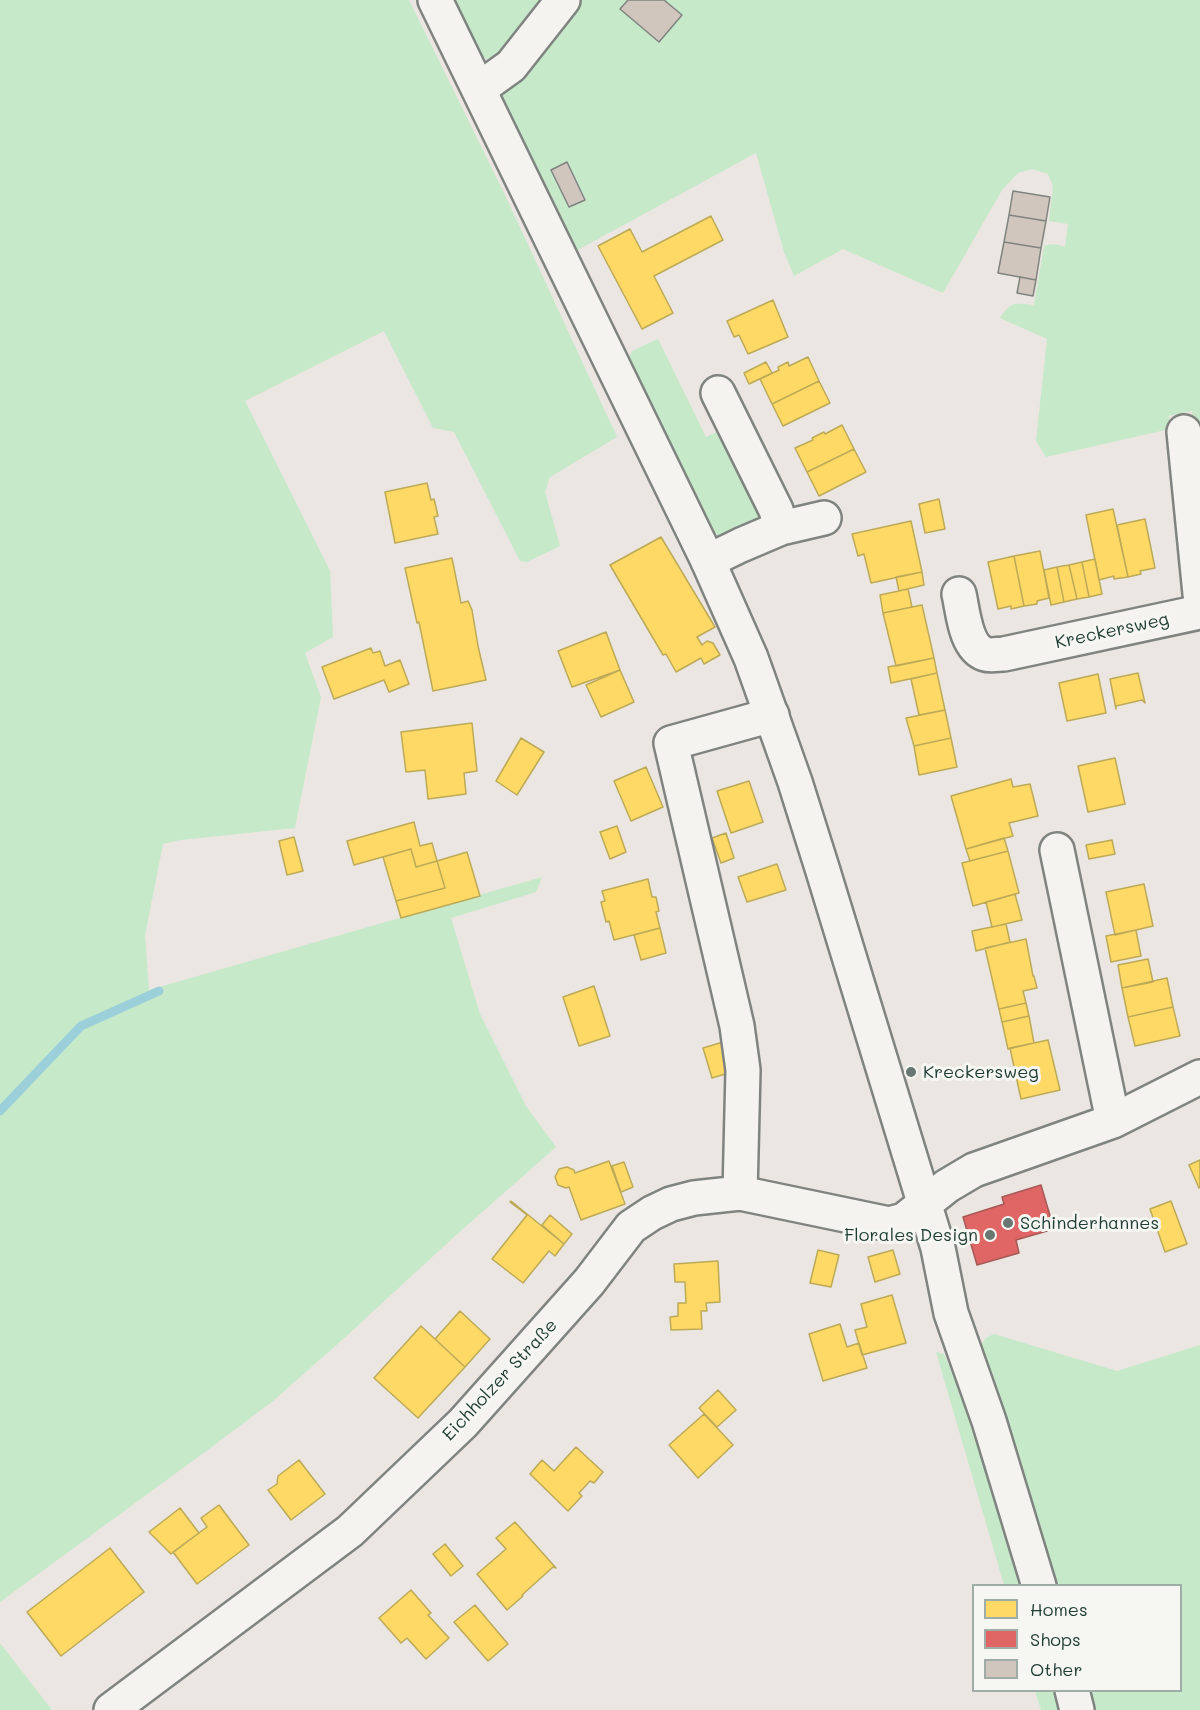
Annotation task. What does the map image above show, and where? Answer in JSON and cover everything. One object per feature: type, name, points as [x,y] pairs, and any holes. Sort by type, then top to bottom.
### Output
[{"type":"street","points":[[435,0],[708,561],[738,628],[772,716],[833,902],[938,1248],[951,1313],[989,1422],[1038,1584]]},
{"type":"street","points":[[479,89],[511,66],[563,0]]},
{"type":"street","points":[[718,393],[776,510],[781,528]]},
{"type":"street","points":[[1185,432],[1200,594]]},
{"type":"street","points":[[708,561],[781,528],[824,518]]},
{"type":"street","name":"Kreckersweg","points":[[959,594],[968,635],[982,653],[992,655],[1016,652],[1200,612]]},
{"type":"street","points":[[740,1193],[741,1052],[671,743],[772,716]]},
{"type":"street","points":[[1057,850],[1113,1121]]},
{"type":"street","points":[[925,1205],[947,1186],[974,1170],[1113,1121],[1200,1077]]},
{"type":"street","name":"Eichholzer Straße","points":[[111,1710],[350,1531],[463,1423],[589,1282],[631,1227],[652,1213],[681,1201],[740,1193],[889,1224],[904,1220],[925,1205]]},
{"type":"street","points":[[1072,1692],[1077,1710]]},
{"type":"green space","points":[[0,0],[409,0],[505,195],[617,437],[550,477],[545,492],[560,546],[527,562],[520,561],[454,432],[433,428],[384,331],[245,401],[330,571],[333,637],[305,653],[321,697],[295,828],[180,840],[163,844],[145,935],[149,990],[542,877],[536,892],[451,918],[480,1014],[526,1106],[556,1147],[273,1401],[0,1602]]},
{"type":"green space","points":[[449,0],[550,0],[498,57],[489,59],[482,57],[470,43]]},
{"type":"green space","points":[[576,0],[1200,0],[1200,426],[1193,425],[1192,411],[1168,416],[1173,425],[1170,429],[1046,457],[1036,441],[1047,339],[1000,318],[1014,304],[1034,305],[1044,246],[1055,244],[1065,247],[1068,224],[1049,221],[1053,186],[1048,174],[1032,169],[1018,173],[1002,190],[943,293],[843,249],[794,276],[784,252],[756,153],[572,253],[499,101]]},
{"type":"green space","points":[[658,339],[706,437],[725,428],[765,521],[720,538],[705,523],[629,358],[632,351]]},
{"type":"green space","points":[[994,1334],[1117,1371],[1200,1345],[1200,1710],[1092,1710],[1086,1692],[1182,1692],[1182,1584],[1055,1584],[981,1345],[986,1338]]},
{"type":"green space","points":[[936,1352],[944,1354],[978,1431],[1026,1584],[1004,1584]]},
{"type":"green space","points":[[0,1643],[52,1710],[0,1710]]},
{"type":"green space","points":[[1035,1692],[1057,1692],[1063,1710],[1041,1710]]},
{"type":"building: Homes","points":[[711,216],[723,240],[654,276],[673,313],[642,329],[598,246],[630,229],[642,252]]},
{"type":"building: Homes","points":[[773,300],[788,337],[748,354],[739,335],[734,337],[727,321]]},
{"type":"building: Homes","points":[[808,357],[819,381],[772,404],[760,379],[779,370],[778,367],[788,362],[789,366]]},
{"type":"building: Homes","points":[[766,362],[772,373],[749,384],[744,373]]},
{"type":"building: Homes","points":[[819,381],[830,403],[783,426],[772,404]]},
{"type":"building: Homes","points":[[842,425],[854,449],[807,472],[795,448]]},
{"type":"building: Homes","points":[[854,449],[866,472],[819,496],[807,472]]},
{"type":"building: Homes","points":[[427,483],[438,516],[434,517],[438,534],[395,543],[385,492]]},
{"type":"building: Homes","points":[[939,499],[945,529],[925,533],[919,504]]},
{"type":"building: Homes","points":[[1113,509],[1128,577],[1114,579],[1114,576],[1099,580],[1086,515]]},
{"type":"building: Homes","points":[[1145,519],[1155,568],[1140,571],[1141,574],[1128,577],[1117,525]]},
{"type":"building: Homes","points":[[911,521],[922,572],[871,583],[864,554],[858,556],[852,534]]},
{"type":"building: Homes","points":[[661,537],[715,627],[697,637],[702,645],[707,641],[713,643],[720,655],[704,664],[701,658],[676,672],[666,654],[663,655],[610,565]]},
{"type":"building: Homes","points":[[1040,551],[1049,598],[1037,601],[1037,604],[1024,606],[1014,556]]},
{"type":"building: Homes","points":[[1014,556],[1024,606],[998,609],[988,562]]},
{"type":"building: Homes","points":[[452,558],[461,603],[468,601],[472,610],[486,680],[433,691],[405,568]]},
{"type":"building: Homes","points":[[1095,559],[1102,594],[1089,597],[1082,562]]},
{"type":"building: Homes","points":[[1082,562],[1089,597],[1077,599],[1069,565]]},
{"type":"building: Homes","points":[[1069,565],[1077,599],[1064,602],[1057,567]]},
{"type":"building: Homes","points":[[1057,567],[1064,602],[1051,605],[1044,570]]},
{"type":"building: Homes","points":[[922,572],[924,585],[899,591],[896,577]]},
{"type":"building: Homes","points":[[908,589],[912,607],[883,613],[880,595]]},
{"type":"building: Homes","points":[[922,605],[934,658],[896,666],[883,613]]},
{"type":"building: Homes","points":[[606,632],[620,670],[572,687],[558,651]]},
{"type":"building: Homes","points":[[371,648],[373,653],[380,651],[385,666],[400,660],[409,684],[389,692],[384,680],[334,699],[322,667]]},
{"type":"building: Homes","points":[[934,658],[937,673],[891,683],[888,667]]},
{"type":"building: Homes","points":[[620,670],[634,702],[601,717],[586,685]]},
{"type":"building: Homes","points":[[937,673],[945,710],[919,715],[911,679]]},
{"type":"building: Homes","points":[[1138,673],[1145,703],[1142,700],[1116,706],[1116,709],[1110,679]]},
{"type":"building: Homes","points":[[1098,674],[1106,713],[1067,721],[1059,683]]},
{"type":"building: Homes","points":[[945,710],[951,738],[914,746],[906,718]]},
{"type":"building: Homes","points":[[472,723],[477,771],[464,773],[466,794],[428,799],[425,770],[406,772],[401,732]]},
{"type":"building: Homes","points":[[521,738],[544,752],[517,795],[496,781]]},
{"type":"building: Homes","points":[[951,738],[957,767],[919,775],[914,746]]},
{"type":"building: Homes","points":[[1115,758],[1125,804],[1088,812],[1078,766]]},
{"type":"building: Homes","points":[[646,767],[663,807],[631,821],[614,781]]},
{"type":"building: Homes","points":[[1011,779],[1013,787],[1030,784],[1038,816],[1009,823],[1013,836],[966,849],[951,796]]},
{"type":"building: Homes","points":[[749,781],[763,822],[731,833],[717,791]]},
{"type":"building: Homes","points":[[414,822],[420,846],[432,843],[437,861],[416,867],[411,849],[354,865],[347,841]]},
{"type":"building: Homes","points":[[617,826],[626,852],[610,859],[600,832]]},
{"type":"building: Homes","points":[[726,833],[734,858],[721,863],[712,838]]},
{"type":"building: Homes","points":[[294,837],[303,871],[287,875],[279,841]]},
{"type":"building: Homes","points":[[1004,838],[1008,851],[970,861],[966,849]]},
{"type":"building: Homes","points":[[1112,840],[1115,854],[1089,859],[1086,845]]},
{"type":"building: Homes","points":[[411,849],[416,867],[437,861],[445,888],[396,901],[383,857]]},
{"type":"building: Homes","points":[[1008,851],[1019,893],[973,906],[962,863]]},
{"type":"building: Homes","points":[[467,852],[480,896],[401,918],[396,901],[445,888],[437,861]]},
{"type":"building: Homes","points":[[777,864],[786,890],[747,902],[738,877]]},
{"type":"building: Homes","points":[[648,879],[652,897],[656,897],[659,911],[656,912],[660,928],[614,940],[601,902],[605,901],[602,891]]},
{"type":"building: Homes","points":[[1144,884],[1153,926],[1115,935],[1106,892]]},
{"type":"building: Homes","points":[[1015,894],[1022,920],[992,927],[986,902]]},
{"type":"building: Homes","points":[[1006,924],[1010,942],[976,951],[972,931]]},
{"type":"building: Homes","points":[[660,928],[666,953],[641,960],[634,935]]},
{"type":"building: Homes","points":[[1136,930],[1141,956],[1111,962],[1106,936]]},
{"type":"building: Homes","points":[[1026,939],[1037,988],[1023,991],[1026,1003],[999,1009],[985,948]]},
{"type":"building: Homes","points":[[1148,959],[1153,982],[1122,988],[1118,965]]},
{"type":"building: Homes","points":[[1167,978],[1173,1007],[1128,1017],[1122,988]]},
{"type":"building: Homes","points":[[594,986],[610,1036],[579,1046],[563,997]]},
{"type":"building: Homes","points":[[1026,1003],[1029,1016],[1002,1022],[999,1009]]},
{"type":"building: Homes","points":[[1173,1007],[1180,1036],[1135,1046],[1128,1017]]},
{"type":"building: Homes","points":[[1029,1016],[1034,1043],[1008,1049],[1002,1022]]},
{"type":"building: Homes","points":[[1048,1040],[1060,1090],[1021,1099],[1010,1048]]},
{"type":"building: Homes","points":[[723,1042],[732,1072],[712,1078],[703,1048]]},
{"type":"building: Homes","points":[[1200,1160],[1200,1187],[1199,1188],[1189,1165]]},
{"type":"building: Homes","points":[[609,1161],[625,1204],[581,1220],[569,1187],[558,1185],[555,1177],[559,1169],[567,1167],[575,1173]]},
{"type":"building: Homes","points":[[624,1162],[633,1187],[621,1192],[612,1166]]},
{"type":"building: Homes","points":[[511,1201],[564,1244],[555,1256],[549,1251],[523,1283],[492,1259],[527,1215]]},
{"type":"building: Homes","points":[[1171,1201],[1187,1244],[1165,1252],[1150,1209]]},
{"type":"building: Homes","points":[[550,1215],[572,1234],[564,1244],[542,1225]]},
{"type":"building: Homes","points":[[818,1250],[839,1255],[831,1287],[810,1283]]},
{"type":"building: Homes","points":[[893,1250],[900,1274],[875,1282],[868,1257]]},
{"type":"building: Homes","points":[[718,1261],[720,1302],[706,1303],[707,1311],[701,1311],[702,1329],[671,1330],[670,1317],[678,1316],[678,1303],[686,1303],[685,1282],[675,1282],[674,1264]]},
{"type":"building: Homes","points":[[892,1295],[906,1343],[862,1355],[855,1330],[867,1327],[861,1304]]},
{"type":"building: Homes","points":[[460,1311],[490,1339],[465,1367],[435,1339]]},
{"type":"building: Homes","points":[[840,1324],[847,1347],[859,1343],[867,1368],[823,1381],[809,1334]]},
{"type":"building: Homes","points":[[421,1326],[465,1367],[418,1418],[374,1378]]},
{"type":"building: Homes","points":[[718,1390],[736,1410],[717,1427],[699,1408]]},
{"type":"building: Homes","points":[[704,1414],[733,1445],[698,1478],[669,1445]]},
{"type":"building: Homes","points":[[576,1447],[603,1472],[594,1483],[590,1481],[579,1493],[582,1496],[568,1511],[530,1474],[542,1460],[554,1471]]},
{"type":"building: Homes","points":[[299,1460],[325,1494],[291,1520],[268,1490],[277,1484],[278,1476]]},
{"type":"building: Homes","points":[[219,1505],[249,1545],[197,1584],[173,1552],[207,1527],[201,1518]]},
{"type":"building: Homes","points":[[180,1508],[199,1533],[171,1554],[149,1532]]},
{"type":"building: Homes","points":[[515,1522],[556,1568],[553,1567],[507,1610],[477,1574],[506,1549],[496,1538]]},
{"type":"building: Homes","points":[[445,1544],[463,1566],[451,1576],[433,1554]]},
{"type":"building: Homes","points":[[110,1548],[144,1592],[61,1656],[27,1612]]},
{"type":"building: Homes","points":[[411,1590],[431,1613],[428,1615],[449,1638],[426,1659],[407,1638],[401,1643],[379,1618]]},
{"type":"building: Homes","points":[[475,1605],[508,1644],[488,1661],[454,1622]]},
{"type":"building: Shops","name":"Schinderhannes","points":[[1041,1185],[1054,1229],[1016,1240],[1019,1253],[977,1265],[963,1217],[1004,1204],[1002,1197]]},
{"type":"building: Other","points":[[628,0],[664,0],[682,15],[659,42],[620,9]]},
{"type":"building: Other","points":[[567,162],[585,200],[569,207],[551,170]]},
{"type":"building: Other","points":[[1013,191],[1050,197],[1046,221],[1009,215]]},
{"type":"building: Other","points":[[1009,215],[1046,221],[1041,248],[1004,242]]},
{"type":"building: Other","points":[[1004,242],[1041,248],[1036,280],[998,273]]},
{"type":"building: Other","points":[[1020,277],[1036,280],[1033,296],[1017,293]]},
{"type":"waterway","points":[[0,1111],[81,1026],[159,991]]},
{"type":"place","name":"Kreckersweg","points":[[911,1072]]},
{"type":"place","name":"Schinderhannes","points":[[1008,1223]]},
{"type":"place","name":"Florales Design","points":[[990,1235]]}]
